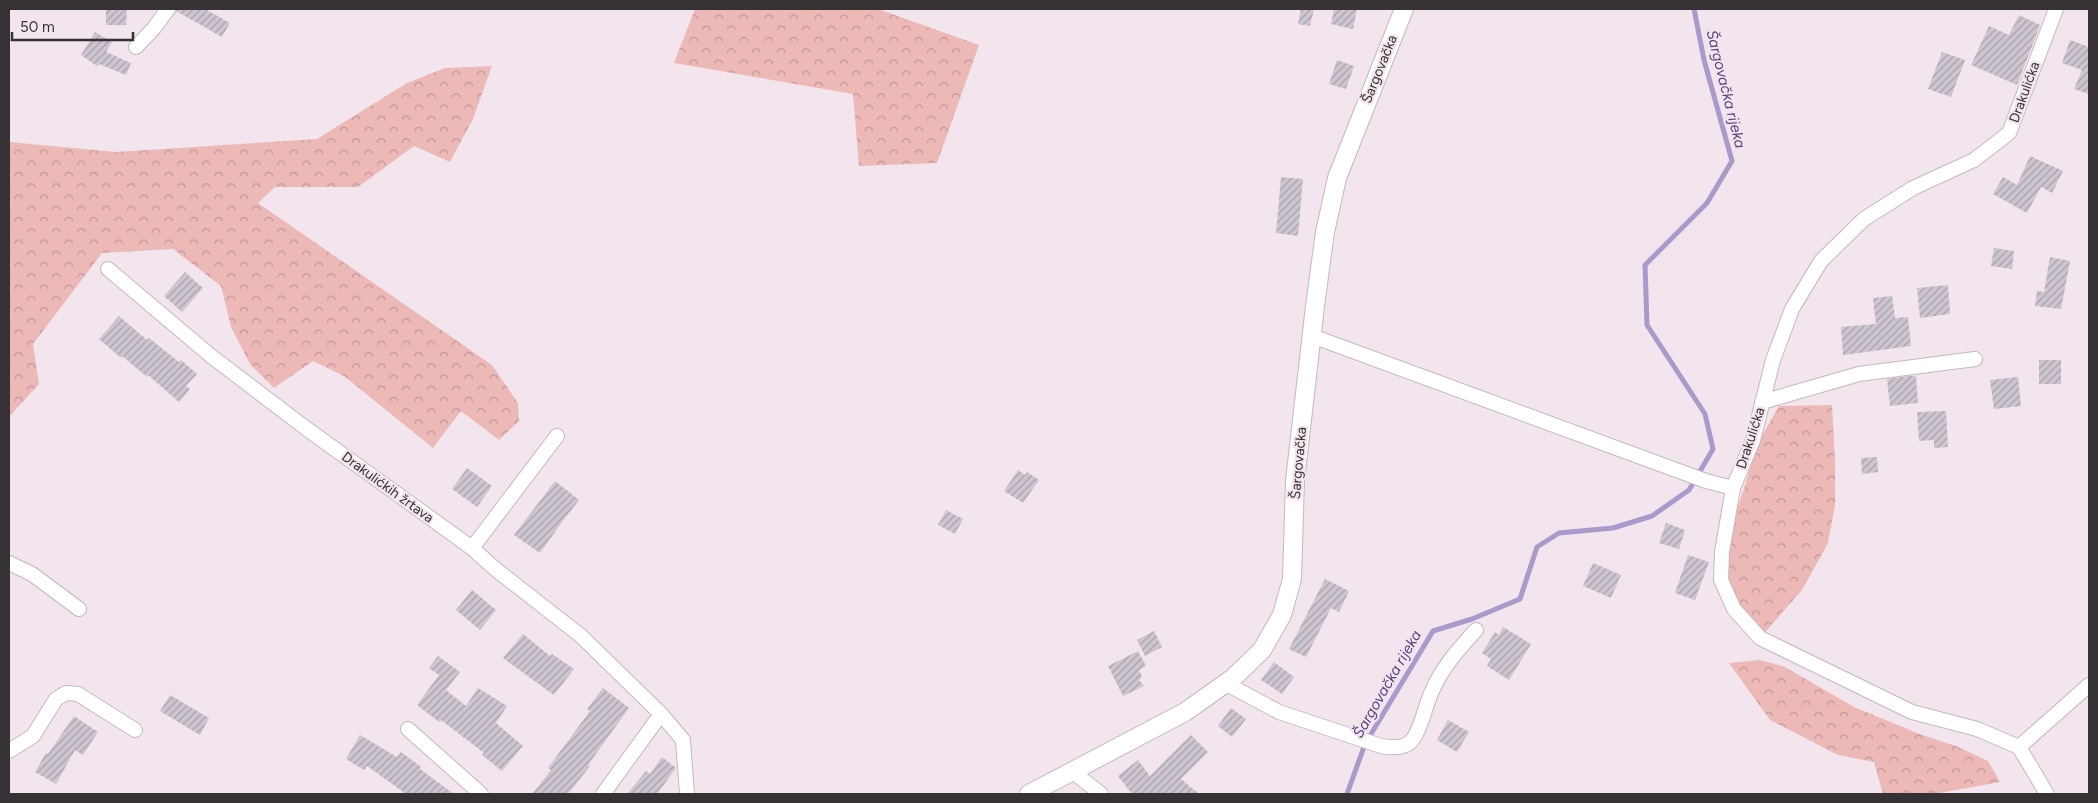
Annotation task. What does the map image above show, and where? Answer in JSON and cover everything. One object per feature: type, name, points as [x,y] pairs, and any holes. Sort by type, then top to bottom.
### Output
[{"type":"street","points":[[136,48],[168,9]]},
{"type":"street","name":"Šargovačka","points":[[1029,794],[1185,712],[1234,678],[1262,650],[1282,615],[1292,579],[1295,481],[1325,232],[1337,178],[1404,9]]},
{"type":"street","name":"Drakulićka","points":[[2019,748],[1977,728],[1912,712],[1760,638],[1734,609],[1721,580],[1722,552],[1733,488],[1753,440],[1773,360],[1792,309],[1820,262],[1864,219],[1913,188],[1974,160],[2009,133],[2056,9]]},
{"type":"street","name":"Drakulićkih žrtava","points":[[108,269],[211,356],[307,429],[472,548],[494,568],[581,636],[661,714],[684,740],[687,794]]},
{"type":"street","points":[[1312,336],[1706,481],[1733,488]]},
{"type":"street","points":[[1762,402],[1859,374],[1975,359]]},
{"type":"street","points":[[472,548],[557,436]]},
{"type":"street","points":[[9,563],[32,574],[80,609]]},
{"type":"street","points":[[1226,683],[1279,712],[1382,746],[1392,748],[1406,746],[1413,739],[1433,689],[1445,667],[1476,630]]},
{"type":"street","points":[[2047,794],[2019,748],[2089,685]]},
{"type":"street","points":[[9,750],[33,736],[56,699],[66,694],[78,694],[135,730]]},
{"type":"street","points":[[603,794],[661,714]]},
{"type":"street","points":[[408,729],[481,794]]},
{"type":"street","points":[[1072,771],[1100,794]]},
{"type":"green space","points":[[695,9],[878,9],[979,45],[937,163],[859,166],[853,94],[674,63]]},
{"type":"green space","points":[[492,66],[473,119],[450,162],[414,146],[358,187],[275,187],[258,203],[492,365],[518,403],[519,421],[499,440],[461,411],[433,448],[344,376],[313,361],[274,388],[250,364],[231,327],[221,286],[173,249],[102,253],[33,344],[39,384],[9,417],[9,142],[116,152],[317,139],[407,83],[445,68]]},
{"type":"green space","points":[[1832,405],[1835,505],[1828,543],[1802,590],[1760,638],[1734,609],[1722,552],[1744,489],[1756,446],[1779,406]]},
{"type":"green space","points":[[1760,660],[1785,667],[1854,707],[1922,735],[1956,746],[1988,761],[2000,782],[1934,794],[1883,794],[1874,762],[1838,755],[1770,720],[1729,663]]},
{"type":"building","points":[[106,9],[127,9],[126,25],[106,25]]},
{"type":"building","points":[[177,9],[205,9],[230,23],[222,37],[176,11]]},
{"type":"building","points":[[1301,9],[1314,9],[1310,26],[1298,24]]},
{"type":"building","points":[[1334,9],[1357,9],[1353,29],[1331,24]]},
{"type":"building","points":[[2019,15],[2040,25],[2017,85],[1971,65],[1989,26],[2009,35]]},
{"type":"building","points":[[95,32],[112,42],[106,52],[131,63],[126,75],[99,64],[97,66],[81,55]]},
{"type":"building","points":[[2070,40],[2089,47],[2089,94],[2074,89],[2082,70],[2062,63]]},
{"type":"building","points":[[1942,52],[1965,60],[1951,97],[1928,89]]},
{"type":"building","points":[[1337,60],[1354,66],[1346,89],[1329,84]]},
{"type":"building","points":[[2030,156],[2063,171],[2052,193],[2041,187],[2027,213],[1993,194],[2003,177],[2017,185]]},
{"type":"building","points":[[1281,177],[1303,179],[1298,236],[1276,233]]},
{"type":"building","points":[[1994,248],[2014,251],[2012,269],[1991,266]]},
{"type":"building","points":[[2050,257],[2070,261],[2061,309],[2035,306],[2037,291],[2044,292]]},
{"type":"building","points":[[185,272],[203,288],[182,312],[164,296]]},
{"type":"building","points":[[1948,285],[1950,314],[1920,318],[1917,288]]},
{"type":"building","points":[[1892,296],[1895,318],[1908,317],[1911,346],[1843,355],[1841,327],[1876,324],[1873,298]]},
{"type":"building","points":[[119,316],[147,340],[149,338],[179,362],[181,360],[197,374],[186,386],[190,389],[179,402],[148,375],[147,377],[122,356],[121,358],[99,339]]},
{"type":"building","points":[[2039,360],[2061,360],[2061,384],[2039,384]]},
{"type":"building","points":[[1916,376],[1918,403],[1890,406],[1887,379]]},
{"type":"building","points":[[2018,377],[2021,406],[1994,409],[1990,380]]},
{"type":"building","points":[[1946,411],[1948,447],[1934,448],[1934,440],[1919,441],[1917,412]]},
{"type":"building","points":[[1877,457],[1878,472],[1862,474],[1861,458]]},
{"type":"building","points":[[467,468],[492,486],[477,507],[452,489]]},
{"type":"building","points":[[1018,470],[1025,475],[1027,472],[1039,480],[1023,503],[1004,491]]},
{"type":"building","points":[[555,481],[579,500],[540,553],[514,535]]},
{"type":"building","points":[[946,510],[963,519],[955,534],[938,525]]},
{"type":"building","points":[[1666,523],[1685,530],[1679,549],[1659,543]]},
{"type":"building","points":[[1688,555],[1709,562],[1695,600],[1675,593]]},
{"type":"building","points":[[1593,563],[1621,575],[1611,598],[1583,586]]},
{"type":"building","points":[[1325,579],[1349,591],[1339,612],[1331,608],[1306,657],[1289,649]]},
{"type":"building","points":[[472,590],[496,610],[480,630],[456,610]]},
{"type":"building","points":[[1503,627],[1531,644],[1509,680],[1487,666],[1491,659],[1482,653],[1495,632],[1499,635]]},
{"type":"building","points":[[1154,631],[1162,647],[1145,656],[1137,640]]},
{"type":"building","points":[[523,634],[550,656],[552,654],[574,669],[554,695],[503,658]]},
{"type":"building","points":[[1138,651],[1146,666],[1139,670],[1142,677],[1139,680],[1144,686],[1123,696],[1108,666]]},
{"type":"building","points":[[438,656],[460,672],[446,690],[466,706],[478,688],[507,706],[496,723],[523,746],[502,771],[482,755],[484,753],[441,720],[439,722],[417,705],[439,675],[429,668]]},
{"type":"building","points":[[1274,662],[1294,677],[1282,694],[1261,680]]},
{"type":"building","points":[[603,688],[629,708],[588,765],[590,766],[568,794],[532,794],[551,770],[548,768],[590,711],[587,709]]},
{"type":"building","points":[[170,695],[209,718],[200,735],[160,711]]},
{"type":"building","points":[[1231,708],[1246,719],[1232,737],[1218,726]]},
{"type":"building","points":[[74,716],[98,732],[83,755],[75,750],[56,784],[35,772],[46,753],[48,754]]},
{"type":"building","points":[[1448,720],[1469,732],[1457,752],[1437,740]]},
{"type":"building","points":[[360,735],[397,757],[401,752],[421,767],[420,769],[454,794],[406,794],[367,766],[364,770],[346,759]]},
{"type":"building","points":[[1191,735],[1208,752],[1181,779],[1199,794],[1132,794],[1118,776],[1138,760],[1150,776]]},
{"type":"building","points":[[662,757],[676,768],[657,794],[627,794],[646,771],[650,774]]},
{"type":"waterway","name":"Šargovačka rijeka","points":[[1347,794],[1365,744],[1433,631],[1472,619],[1520,599],[1537,547],[1559,533],[1613,528],[1652,516],[1689,490],[1713,449],[1705,414],[1647,325],[1645,265],[1707,203],[1732,161],[1704,60],[1694,9]]}]
